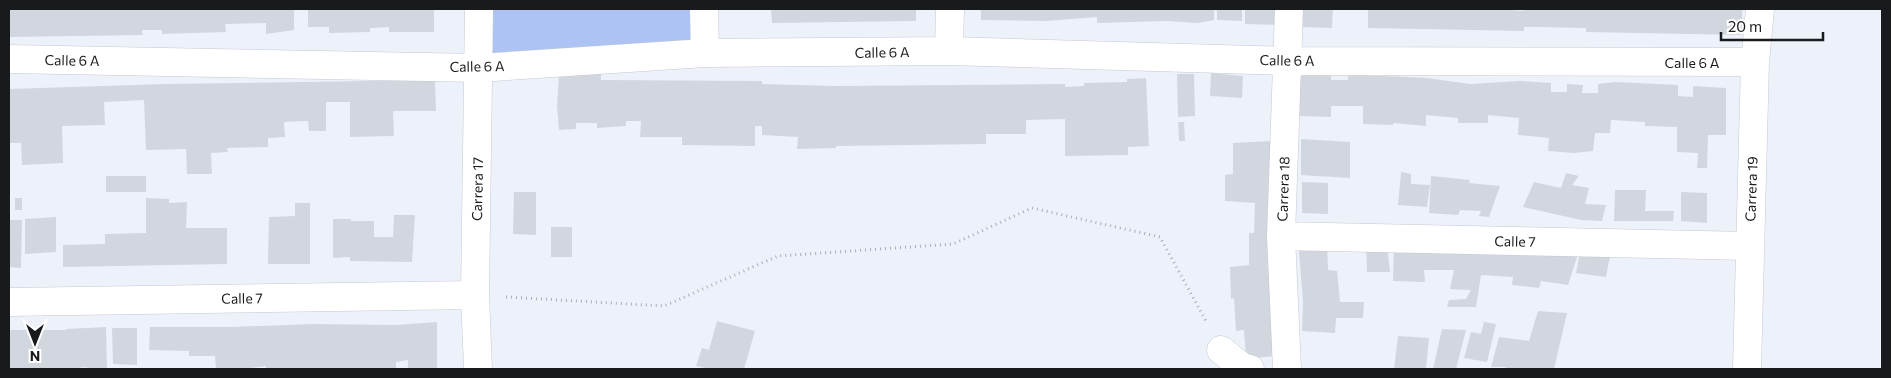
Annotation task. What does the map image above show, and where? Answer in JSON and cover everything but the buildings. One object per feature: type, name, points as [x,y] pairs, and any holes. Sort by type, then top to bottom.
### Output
[{"type":"street","name":"Carrera 17","points":[[478,369],[475,295],[479,9]]},
{"type":"street","points":[[704,9],[705,53]]},
{"type":"street","points":[[949,51],[950,9]]},
{"type":"street","name":"Carrera 18","points":[[1287,369],[1281,236],[1289,9]]},
{"type":"street","name":"Carrera 19","points":[[1747,369],[1755,62],[1760,9]]},
{"type":"street","name":"Calle 6 A","points":[[9,59],[479,68],[705,53],[949,51],[1287,61],[1755,62]]},
{"type":"street","name":"Calle 7","points":[[1281,236],[1749,246]]},
{"type":"street","name":"Calle 7","points":[[9,302],[475,295]]},
{"type":"street","points":[[1221,350],[1242,367],[1250,369]]},
{"type":"path","points":[[475,295],[664,306],[778,256],[953,244],[1032,208],[1160,237],[1221,350]]},
{"type":"shaded area","points":[[479,9],[704,9],[705,53],[479,68]]}]
